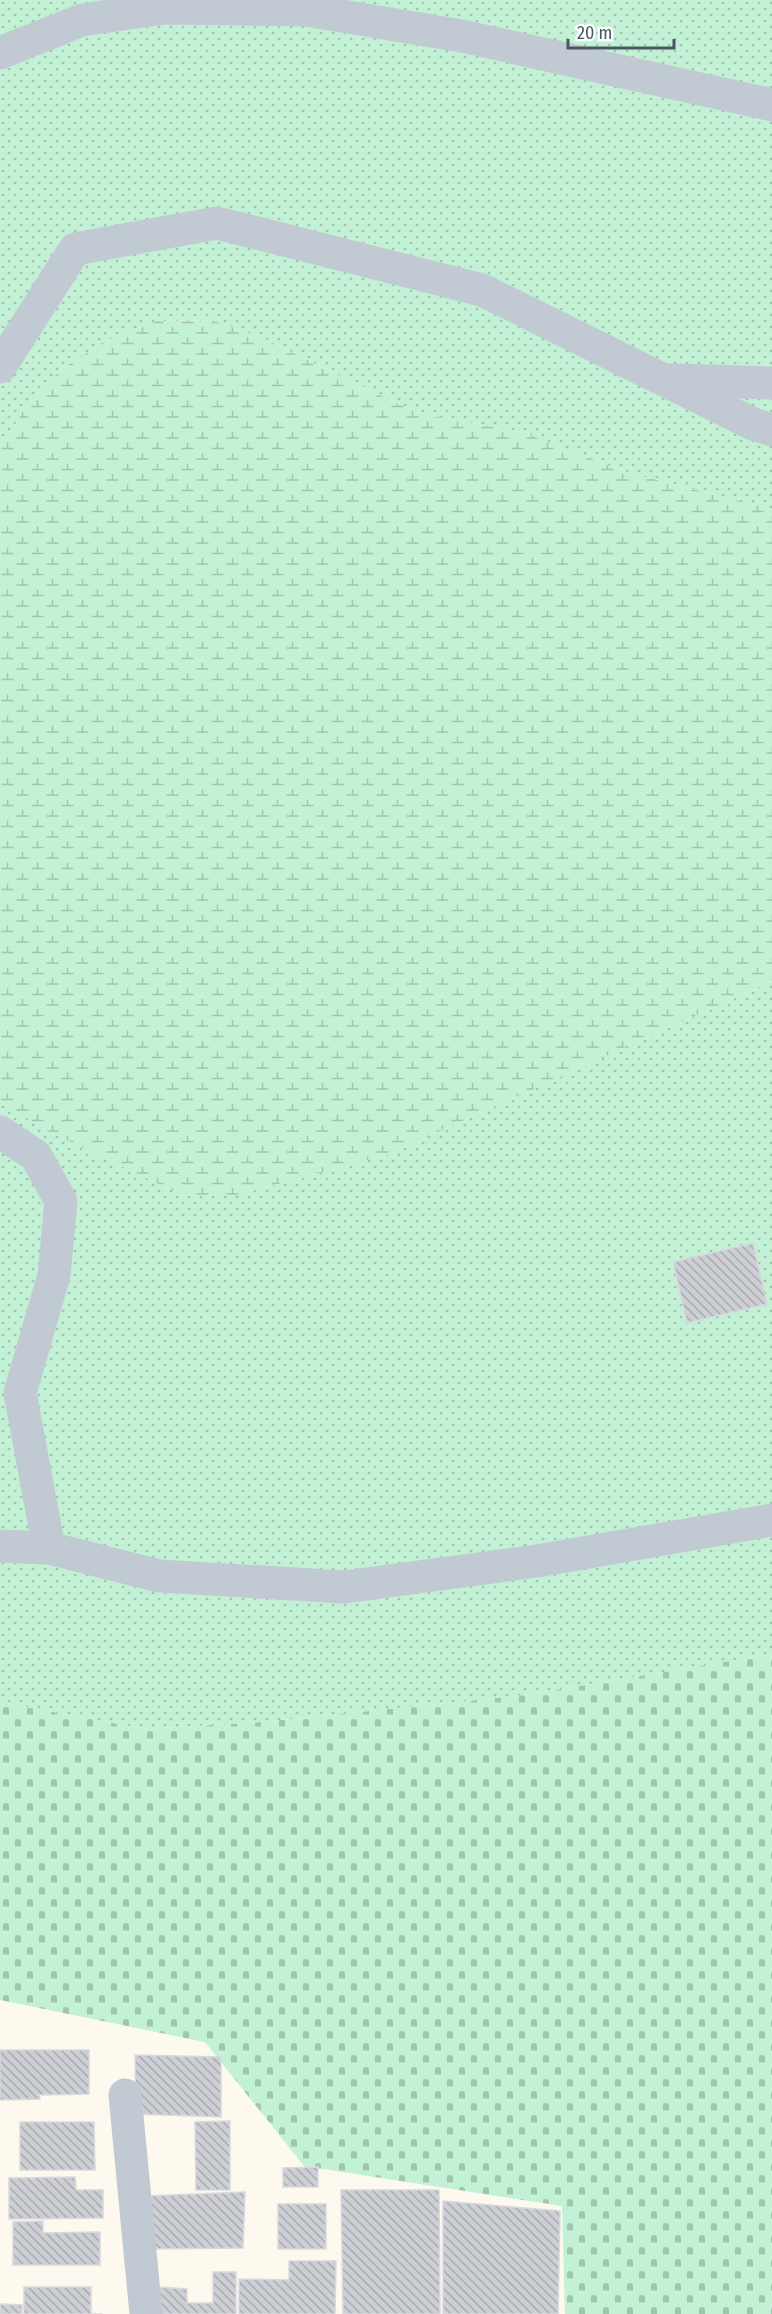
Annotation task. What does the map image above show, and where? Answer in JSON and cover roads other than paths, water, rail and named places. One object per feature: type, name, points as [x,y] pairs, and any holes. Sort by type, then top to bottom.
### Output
[{"type":"street","points":[[0,54],[82,20],[164,8],[306,10],[462,36],[772,105]]},
{"type":"street","points":[[0,367],[75,249],[217,223],[482,290],[753,424],[772,430]]},
{"type":"street","points":[[664,380],[772,383]]},
{"type":"street","points":[[0,1132],[36,1156],[61,1201],[54,1275],[20,1393],[49,1548]]},
{"type":"street","points":[[0,1546],[49,1548],[159,1576],[344,1587],[537,1561],[772,1520]]},
{"type":"street","points":[[125,2095],[146,2314]]}]
